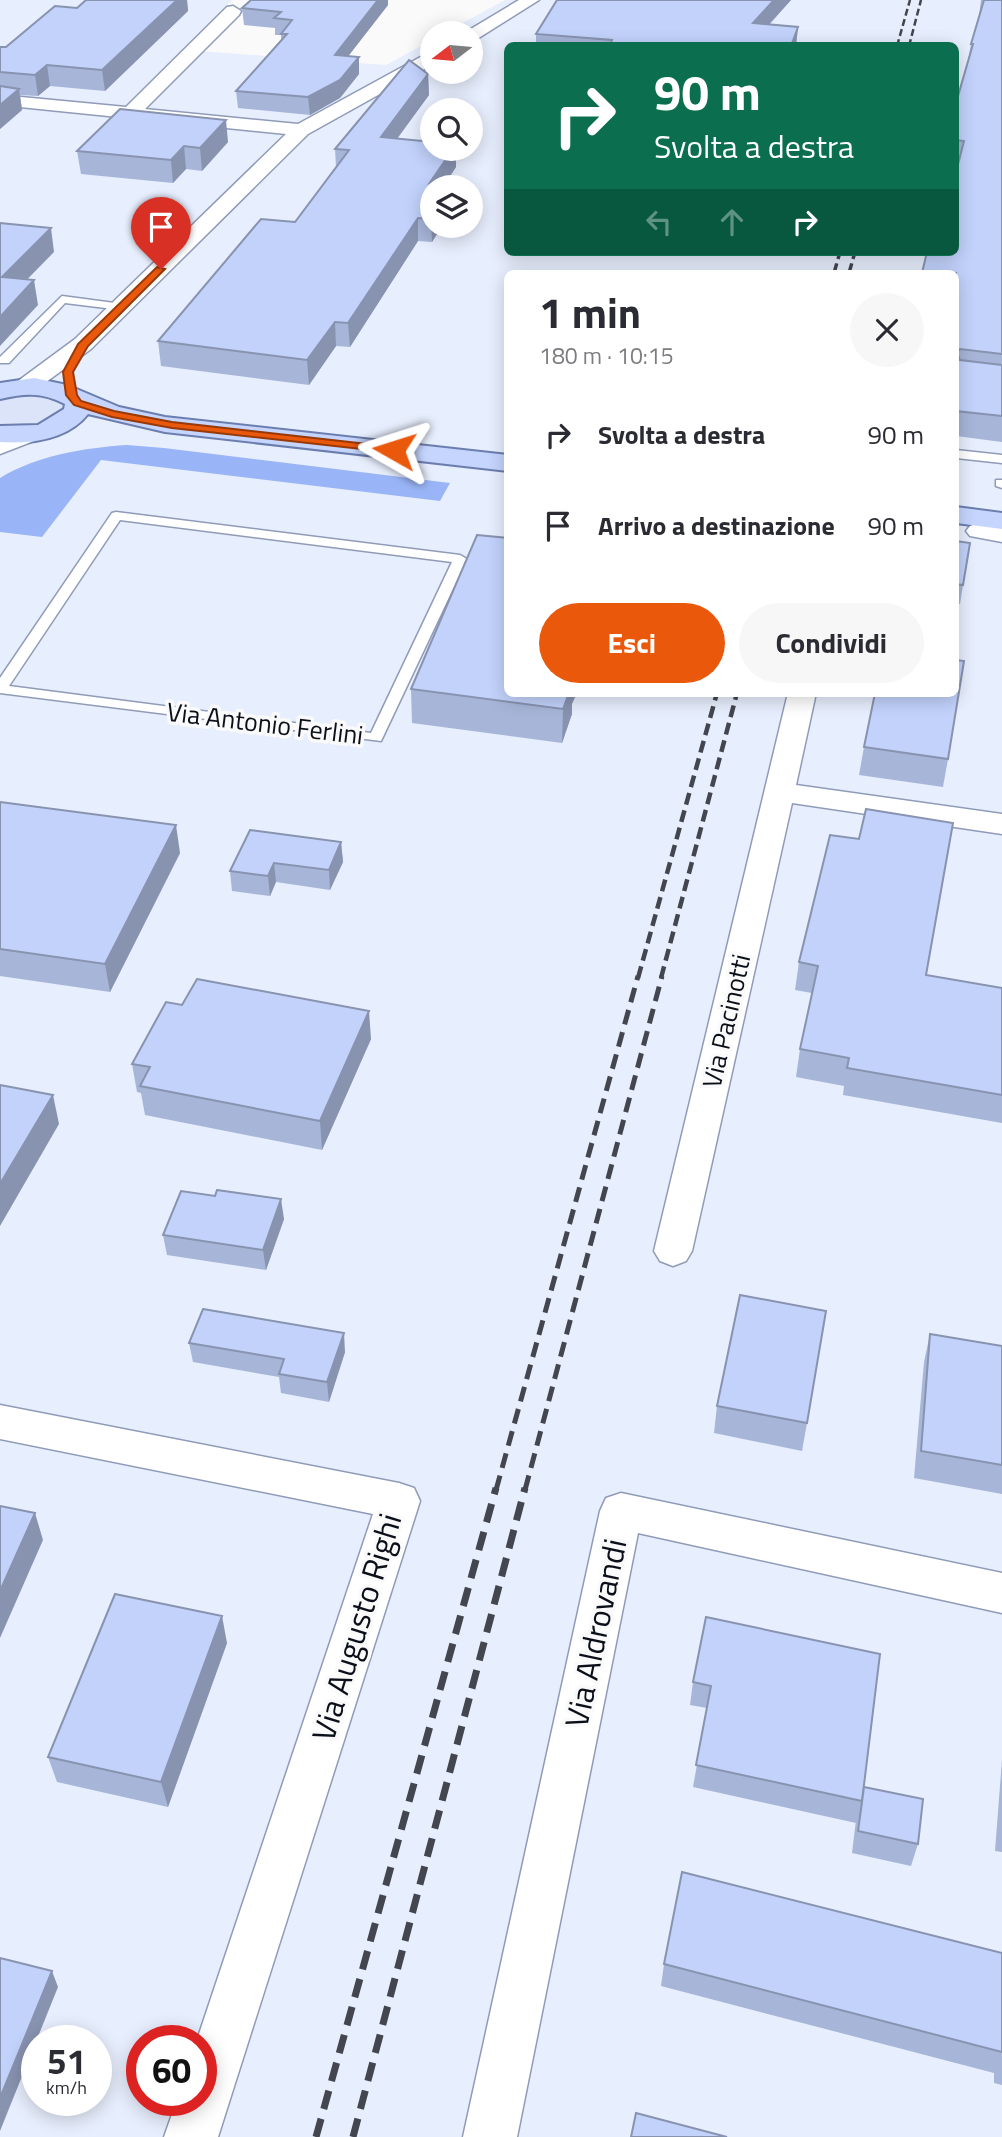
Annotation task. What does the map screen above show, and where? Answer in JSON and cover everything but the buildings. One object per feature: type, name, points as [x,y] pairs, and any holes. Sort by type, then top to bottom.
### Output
[{"type":"main road","points":[[0,391],[26,386],[52,387],[112,414],[172,425]]},
{"type":"main road","points":[[61,426],[77,411],[75,399]]},
{"type":"main road","points":[[0,434],[31,435],[61,426],[107,422],[172,425],[504,463]]},
{"type":"main road","points":[[959,516],[994,529]]},
{"type":"street","points":[[501,1],[528,1]]},
{"type":"street","points":[[483,28],[528,1]]},
{"type":"street","points":[[130,113],[233,11]]},
{"type":"street","points":[[26,386],[83,344],[301,130],[420,65]]},
{"type":"street","points":[[0,100],[301,130]]},
{"type":"street","points":[[75,399],[68,372],[83,344]]},
{"type":"street","points":[[0,447],[31,435]]},
{"type":"street","name":"Via Pacinotti","points":[[673,1251],[801,697]]},
{"type":"street","points":[[779,792],[1002,824]]},
{"type":"street","name":"Via Augusto Righi","points":[[0,1422],[399,1502],[191,2137]]},
{"type":"street","name":"Via Aldrovandi","points":[[490,2137],[621,1511],[1002,1593]]},
{"type":"lane","points":[[0,360],[5,361],[62,299],[122,307]]},
{"type":"lane","points":[[959,454],[1002,459]]},
{"type":"lane","name":"Via Antonio Ferlini","points":[[116,516],[460,559],[376,738],[0,688],[116,516]]},
{"type":"shaded area","points":[[0,0],[232,0],[186,50],[386,65],[420,47],[420,84],[483,84],[483,21],[466,21],[505,0],[1002,0],[1002,2137],[0,2137]]},
{"type":"shaded area","points":[[41,391],[67,403],[67,410],[42,427],[0,428],[0,396]]},
{"type":"water","points":[[127,445],[450,483],[440,501],[101,460],[42,537],[0,532],[0,478],[46,458],[94,448]]},
{"type":"railway","points":[[898,42],[910,0]]},
{"type":"railway","points":[[910,42],[921,0]]},
{"type":"railway","points":[[835,270],[839,256]]},
{"type":"railway","points":[[850,270],[854,256]]},
{"type":"railway","points":[[638,978],[716,697]]},
{"type":"railway","points":[[661,978],[736,697]]},
{"type":"railway","points":[[496,1490],[638,976]]},
{"type":"railway","points":[[525,1490],[662,976]]},
{"type":"railway","points":[[316,2137],[496,1488]]},
{"type":"railway","points":[[353,2137],[525,1488]]},
{"type":"route","points":[[161,269],[83,344],[68,372],[72,395],[78,403],[112,414],[172,425],[394,450]]}]
